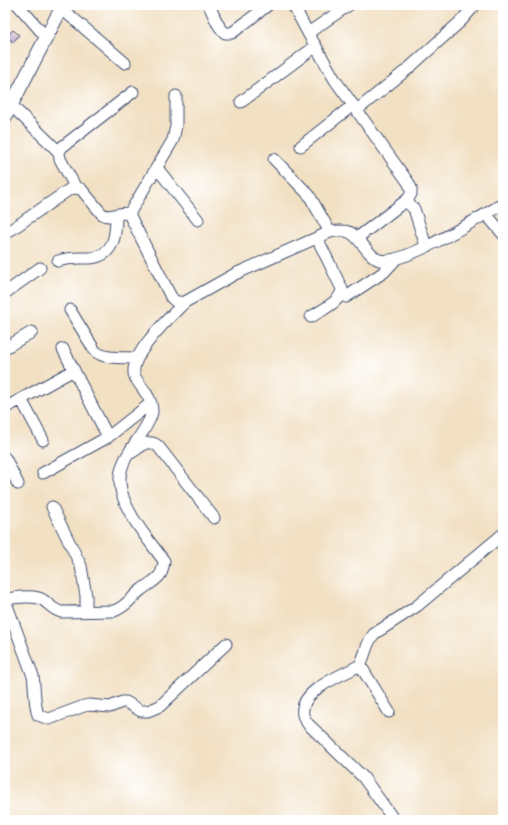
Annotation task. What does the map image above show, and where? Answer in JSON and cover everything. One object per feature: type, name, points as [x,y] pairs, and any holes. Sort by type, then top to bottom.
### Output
[{"type":"street","points":[[18,5],[46,37]]},
{"type":"street","points":[[209,5],[215,21],[225,33],[232,32],[268,5]]},
{"type":"street","points":[[294,5],[335,80],[411,188],[411,194],[408,199],[357,238]]},
{"type":"street","points":[[308,33],[349,5]]},
{"type":"street","points":[[301,146],[409,68],[461,21],[475,5]]},
{"type":"street","points":[[5,117],[62,7],[125,62]]},
{"type":"street","points":[[242,102],[316,46]]},
{"type":"street","points":[[59,152],[62,147],[133,92]]},
{"type":"street","points":[[129,214],[175,135],[176,96]]},
{"type":"street","points":[[11,105],[59,152],[60,159],[76,188]]},
{"type":"street","points":[[274,159],[309,195],[330,232]]},
{"type":"street","points":[[157,168],[198,220]]},
{"type":"street","points":[[5,234],[70,189],[81,189],[102,214],[110,217],[125,212],[129,214],[171,297],[175,302],[185,302]]},
{"type":"street","points":[[408,199],[408,203],[414,208],[426,246]]},
{"type":"street","points":[[226,644],[155,709],[142,711],[126,702],[122,702],[110,707],[84,706],[49,719],[38,715],[33,676],[5,599],[33,597],[41,599],[55,610],[61,612],[120,609],[140,590],[159,576],[163,569],[164,561],[128,509],[122,493],[120,481],[121,471],[127,456],[152,412],[148,395],[138,383],[134,374],[134,367],[137,358],[156,332],[185,302],[235,274],[330,232],[341,230],[348,231],[357,238],[372,256],[387,261],[396,259],[456,232],[503,204]]},
{"type":"street","points":[[486,214],[503,234]]},
{"type":"street","points":[[58,261],[72,258],[91,258],[103,254],[110,248],[116,232],[116,215]]},
{"type":"street","points":[[311,317],[338,299],[342,294],[342,289],[316,238]]},
{"type":"street","points":[[346,296],[384,272],[396,259]]},
{"type":"street","points":[[5,293],[40,268]]},
{"type":"street","points":[[70,310],[99,355],[137,358]]},
{"type":"street","points":[[5,348],[32,332]]},
{"type":"street","points":[[63,349],[108,437]]},
{"type":"street","points":[[5,408],[74,370]]},
{"type":"street","points":[[21,399],[43,440]]},
{"type":"street","points":[[43,473],[108,437],[151,403]]},
{"type":"street","points":[[127,456],[147,442],[153,442],[158,446],[214,518]]},
{"type":"street","points":[[5,458],[18,484]]},
{"type":"street","points":[[52,508],[81,566],[86,596],[86,611]]},
{"type":"street","points":[[394,820],[363,777],[308,724],[303,715],[304,706],[309,696],[318,688],[360,665],[364,658],[369,640],[374,634],[417,606],[503,534]]},
{"type":"street","points":[[360,665],[389,712]]},
{"type":"building","points":[[13,30],[19,35],[13,42],[7,36]]}]
